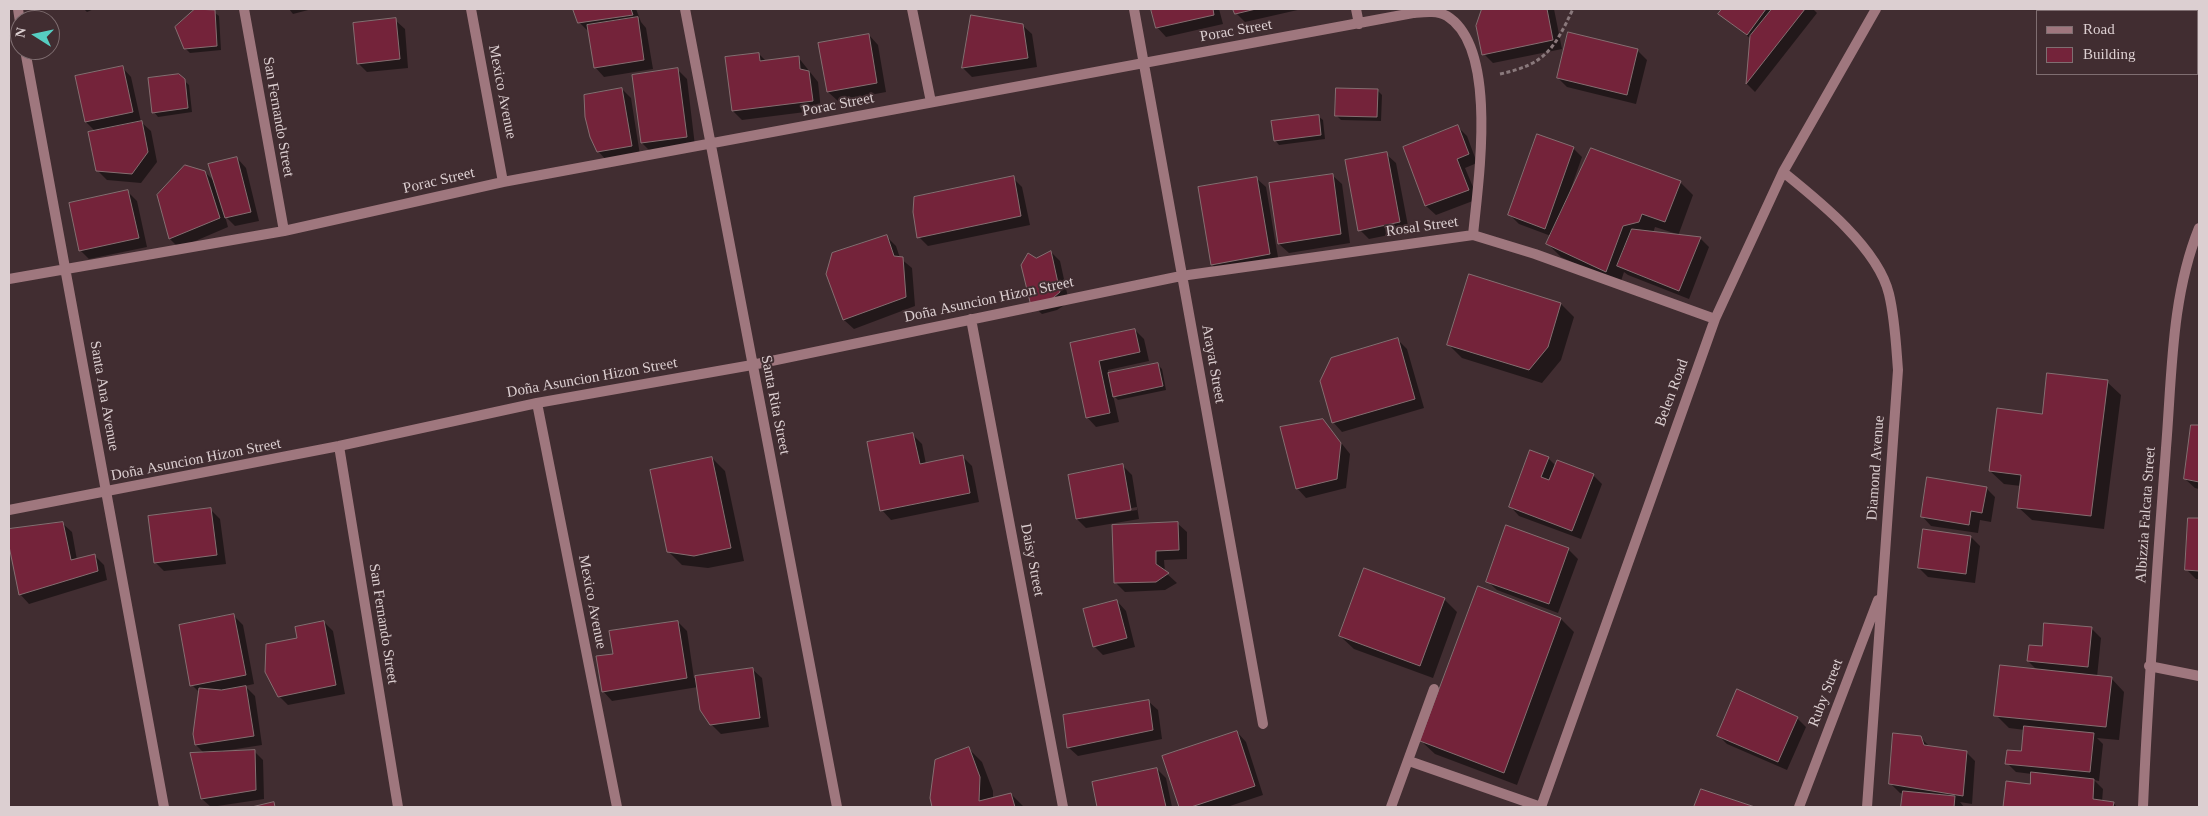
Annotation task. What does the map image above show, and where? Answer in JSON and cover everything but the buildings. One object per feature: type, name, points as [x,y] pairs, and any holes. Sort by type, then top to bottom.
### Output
[{"type":"street","name":"San Fernando Street","points":[[244,9],[284,231]]},
{"type":"street","name":"Mexico Avenue","points":[[471,9],[503,182]]},
{"type":"street","name":"Santa Rita Street","points":[[685,9],[837,807]]},
{"type":"street","points":[[912,9],[931,102]]},
{"type":"street","name":"Arayat Street","points":[[1134,9],[1263,724]]},
{"type":"street","points":[[1356,9],[1359,24]]},
{"type":"street","name":"Belen Road","points":[[1541,807],[1715,319],[1783,172],[1876,9]]},
{"type":"street","name":"Porac Street","points":[[9,279],[284,231],[503,182],[1413,13],[1432,12],[1446,15],[1457,24],[1470,44],[1480,79],[1481,154],[1473,235]]},
{"type":"street","name":"Santa Ana Avenue","points":[[27,60],[164,807]]},
{"type":"street","name":"Diamond Avenue","points":[[1783,172],[1830,211],[1857,240],[1876,267],[1889,293],[1898,370],[1867,807]]},
{"type":"street","name":"Albizzia Falcata Street","points":[[2142,807],[2149,666],[2179,302],[2186,268],[2199,228]]},
{"type":"street","name":"Rosal Street","points":[[1182,276],[1473,235],[1535,254],[1715,319]]},
{"type":"street","name":"Doña Asuncion Hizon Street","points":[[9,510],[106,493],[339,446],[537,402],[752,365],[1182,276]]},
{"type":"street","name":"Daisy Street","points":[[972,319],[1063,807]]},
{"type":"street","name":"Mexico Avenue","points":[[537,402],[617,807]]},
{"type":"street","name":"San Fernando Street","points":[[339,446],[398,807]]},
{"type":"street","name":"Ruby Street","points":[[1799,807],[1882,590]]},
{"type":"street","points":[[2149,666],[2199,676]]},
{"type":"street","points":[[1391,807],[1434,688]]},
{"type":"street","points":[[1409,761],[1541,807]]},
{"type":"path","points":[[1480,79],[1518,70],[1545,56],[1554,46],[1573,9]]}]
